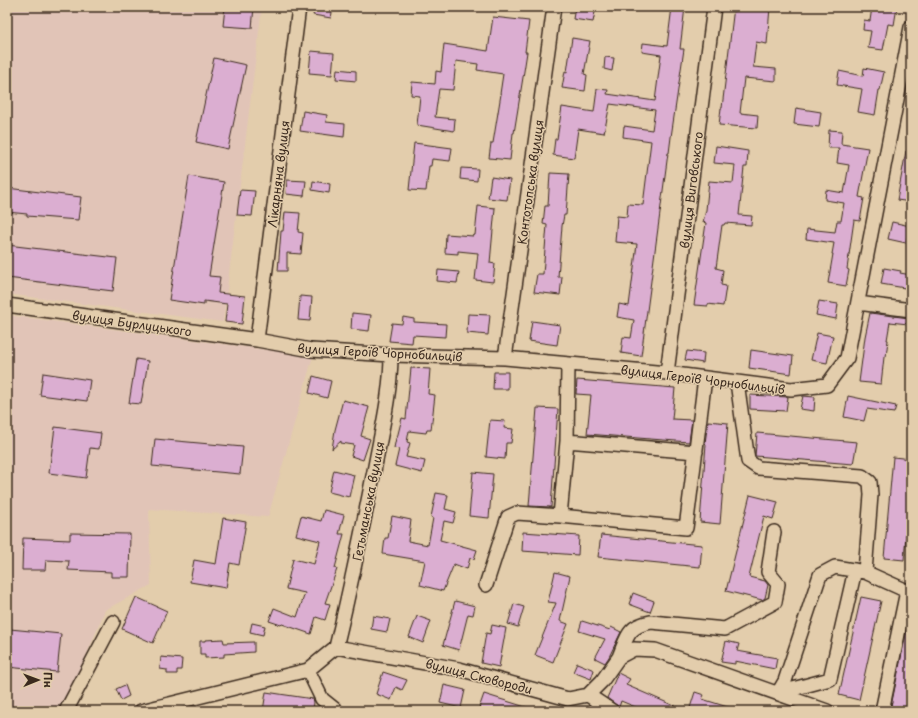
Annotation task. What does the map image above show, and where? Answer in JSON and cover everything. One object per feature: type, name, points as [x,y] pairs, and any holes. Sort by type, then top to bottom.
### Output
[{"type":"street","name":"Лікарняна вулиця","points":[[257,340],[298,7]]},
{"type":"street","name":"Контотопська вулиця","points":[[505,358],[554,7]]},
{"type":"street","name":"вулиця Виговського","points":[[667,373],[714,7]]},
{"type":"street","name":"вулиця Героїв Чорнобильців","points":[[257,340],[311,350],[391,355],[505,358],[667,373],[790,389],[827,385],[847,358],[911,27]]},
{"type":"street","points":[[858,303],[911,310]]},
{"type":"street","name":"вулиця Бурлуцького","points":[[7,305],[257,340]]},
{"type":"street","name":"Гетьманська вулиця","points":[[336,647],[356,562],[386,408],[391,373],[391,355]]},
{"type":"street","points":[[560,516],[568,441],[568,364]]},
{"type":"street","points":[[486,585],[508,517],[517,512],[686,528],[705,378]]},
{"type":"street","points":[[737,382],[748,461],[758,468],[862,476],[870,482],[871,495],[860,571],[830,679],[778,693]]},
{"type":"street","points":[[568,441],[696,452]]},
{"type":"street","name":"вулиця Сковороди","points":[[336,647],[459,669],[568,699],[588,694],[602,681],[619,657],[630,631],[640,624],[651,622],[725,629],[775,602],[778,584],[768,572],[774,532]]},
{"type":"street","points":[[778,693],[785,681],[820,576],[835,567],[860,571],[909,592],[882,711]]},
{"type":"street","points":[[66,711],[113,622]]},
{"type":"street","points":[[141,711],[308,670],[336,647]]},
{"type":"street","points":[[619,657],[634,649],[655,650],[827,711]]},
{"type":"street","points":[[308,670],[321,705],[337,711]]},
{"type":"street","points":[[588,694],[612,711]]},
{"type":"shaded area","points":[[7,7],[262,7],[223,322],[7,294]]},
{"type":"shaded area","points":[[7,315],[313,356],[268,517],[149,509],[151,585],[105,610],[64,711],[7,708]]},
{"type":"building","points":[[225,7],[254,7],[252,28],[223,26]]},
{"type":"building","points":[[315,7],[333,7],[331,18],[313,15]]},
{"type":"building","points":[[575,7],[596,7],[593,22],[573,19]]},
{"type":"building","points":[[672,7],[685,7],[680,49],[684,49],[668,153],[641,356],[621,353],[623,337],[631,338],[634,320],[617,317],[619,304],[629,306],[637,244],[615,242],[617,216],[627,217],[628,204],[643,205],[651,141],[623,137],[624,126],[652,130],[655,110],[610,104],[604,133],[578,129],[574,158],[553,155],[562,107],[594,112],[597,89],[608,90],[607,94],[655,101],[661,55],[642,52],[643,43],[667,46]]},
{"type":"building","points":[[734,7],[770,7],[767,44],[756,42],[753,67],[776,69],[776,81],[744,78],[740,113],[758,115],[757,128],[719,125]]},
{"type":"building","points":[[872,7],[897,7],[894,25],[888,24],[883,50],[868,48],[871,31],[863,30],[864,20],[870,21]]},
{"type":"building","points":[[493,17],[529,21],[525,52],[527,52],[513,133],[510,160],[489,158],[491,143],[493,143],[503,74],[477,70],[478,64],[456,61],[453,90],[439,89],[435,117],[455,119],[454,131],[417,125],[420,96],[411,95],[412,82],[435,84],[436,71],[441,72],[444,44],[488,51]]},
{"type":"building","points":[[572,38],[590,41],[584,74],[587,75],[585,91],[562,88],[565,71],[567,72]]},
{"type":"building","points":[[311,51],[334,53],[332,75],[309,73]]},
{"type":"building","points":[[605,57],[614,58],[612,71],[604,69]]},
{"type":"building","points":[[214,58],[246,65],[228,149],[196,142]]},
{"type":"building","points":[[864,68],[884,72],[879,90],[875,115],[858,112],[862,89],[837,85],[839,71],[863,76]]},
{"type":"building","points":[[337,69],[356,71],[356,81],[336,79]]},
{"type":"building","points":[[796,108],[821,112],[819,127],[794,124]]},
{"type":"building","points":[[303,111],[327,115],[326,122],[345,124],[344,137],[300,131]]},
{"type":"building","points":[[829,130],[842,131],[841,144],[868,148],[859,197],[864,198],[860,221],[854,220],[846,286],[828,283],[834,243],[806,239],[807,229],[835,232],[837,221],[841,221],[844,203],[825,200],[826,190],[844,193],[849,165],[837,163],[839,148],[828,148]]},
{"type":"building","points":[[414,143],[452,148],[450,161],[432,159],[431,166],[429,166],[426,191],[409,190]]},
{"type":"building","points":[[716,146],[748,151],[747,167],[744,167],[739,215],[752,216],[751,225],[725,223],[722,225],[716,268],[723,270],[721,285],[726,286],[723,306],[708,304],[708,306],[694,305],[706,223],[703,222],[706,210],[709,181],[733,183],[735,165],[714,163]]},
{"type":"building","points":[[906,151],[911,152],[911,202],[897,200]]},
{"type":"building","points":[[461,168],[478,169],[477,181],[460,179]]},
{"type":"building","points":[[550,173],[569,174],[566,215],[564,215],[562,226],[558,277],[562,277],[560,295],[534,292],[537,274],[543,274],[547,225],[543,224],[545,206],[548,206]]},
{"type":"building","points":[[189,176],[224,182],[209,276],[220,277],[218,293],[245,296],[242,324],[225,322],[227,304],[204,301],[204,305],[169,300]]},
{"type":"building","points":[[491,177],[510,180],[507,200],[488,198]]},
{"type":"building","points":[[287,180],[306,181],[304,196],[286,194]]},
{"type":"building","points":[[313,181],[330,184],[329,193],[312,190]]},
{"type":"building","points":[[7,188],[81,197],[78,220],[27,216],[27,214],[7,212]]},
{"type":"building","points":[[240,190],[255,191],[252,216],[237,215]]},
{"type":"building","points":[[478,206],[495,208],[490,263],[495,264],[493,282],[475,280],[478,253],[458,251],[458,254],[445,253],[446,234],[475,235]]},
{"type":"building","points":[[285,212],[300,213],[298,232],[303,233],[301,254],[287,253],[287,271],[278,271],[281,231],[283,231]]},
{"type":"building","points":[[892,222],[910,226],[906,243],[888,239]]},
{"type":"building","points":[[7,245],[117,258],[113,291],[7,278]]},
{"type":"building","points":[[884,268],[901,271],[900,273],[911,275],[911,289],[881,284]]},
{"type":"building","points":[[438,270],[459,272],[457,283],[437,281]]},
{"type":"building","points":[[300,296],[312,297],[310,321],[298,320]]},
{"type":"building","points":[[819,301],[838,304],[836,319],[816,315]]},
{"type":"building","points":[[352,313],[371,315],[369,331],[351,329]]},
{"type":"building","points":[[870,313],[909,318],[908,324],[890,322],[881,384],[859,382]]},
{"type":"building","points":[[468,314],[490,315],[488,335],[467,333]]},
{"type":"building","points":[[403,317],[414,319],[414,322],[446,324],[445,337],[413,335],[412,343],[389,341],[392,323],[402,324]]},
{"type":"building","points":[[532,321],[560,325],[557,345],[529,341]]},
{"type":"building","points":[[817,333],[833,336],[827,363],[811,360]]},
{"type":"building","points":[[751,350],[793,356],[791,374],[749,368]]},
{"type":"building","points":[[687,351],[704,353],[703,363],[685,360]]},
{"type":"building","points":[[136,359],[148,361],[141,404],[129,403]]},
{"type":"building","points":[[411,368],[430,369],[428,394],[435,395],[431,430],[427,430],[426,433],[409,431],[407,442],[410,443],[406,457],[425,461],[422,473],[395,466],[399,449],[394,448],[402,418],[406,419]]},
{"type":"building","points":[[494,372],[508,372],[508,389],[493,389]]},
{"type":"building","points":[[43,373],[90,380],[87,401],[40,395]]},
{"type":"building","points":[[313,376],[331,381],[327,398],[309,393]]},
{"type":"building","points":[[577,380],[675,388],[672,419],[692,420],[689,442],[587,434],[591,395],[576,394]]},
{"type":"building","points":[[750,395],[788,397],[786,411],[750,409]]},
{"type":"building","points":[[803,396],[815,397],[814,411],[800,409]]},
{"type":"building","points":[[848,396],[896,406],[894,413],[867,409],[864,421],[844,417]]},
{"type":"building","points":[[343,400],[369,407],[361,436],[370,439],[363,460],[351,456],[354,445],[341,443],[341,441],[332,449],[335,430]]},
{"type":"building","points":[[537,408],[558,409],[551,507],[529,506]]},
{"type":"building","points":[[490,420],[505,421],[504,428],[513,429],[511,443],[506,443],[505,459],[486,457]]},
{"type":"building","points":[[708,421],[728,423],[720,524],[700,522],[705,443]]},
{"type":"building","points":[[55,427],[101,433],[99,449],[90,448],[86,478],[49,473]]},
{"type":"building","points":[[757,433],[857,442],[853,464],[755,456]]},
{"type":"building","points":[[155,439],[243,447],[240,474],[152,466]]},
{"type":"building","points":[[893,457],[911,459],[904,560],[884,558]]},
{"type":"building","points":[[334,470],[354,475],[349,497],[329,492]]},
{"type":"building","points":[[473,472],[493,474],[489,518],[469,516]]},
{"type":"building","points":[[436,493],[448,495],[445,509],[456,512],[453,523],[444,521],[440,540],[477,550],[474,559],[470,558],[467,569],[454,564],[443,591],[420,585],[425,561],[383,554],[385,538],[388,538],[392,516],[411,520],[408,541],[428,545],[433,518],[431,517]]},
{"type":"building","points":[[750,495],[778,502],[773,519],[764,516],[749,577],[765,581],[768,585],[765,598],[762,600],[726,591]]},
{"type":"building","points":[[324,510],[344,515],[339,534],[344,534],[335,568],[337,569],[325,603],[330,604],[325,620],[316,617],[311,634],[269,621],[274,608],[297,617],[305,593],[286,589],[293,559],[314,564],[320,541],[296,535],[301,516],[321,521]]},
{"type":"building","points":[[223,518],[246,522],[239,565],[230,563],[226,588],[190,582],[194,560],[216,564]]},
{"type":"building","points":[[523,532],[579,536],[578,555],[522,551]]},
{"type":"building","points":[[70,533],[130,534],[129,577],[111,577],[111,572],[68,570],[69,561],[46,560],[45,570],[22,570],[23,538],[70,540]]},
{"type":"building","points":[[601,535],[702,545],[700,567],[598,557]]},
{"type":"building","points":[[555,572],[570,576],[560,621],[568,624],[553,662],[535,655],[556,603],[548,602]]},
{"type":"building","points":[[633,593],[654,601],[650,612],[629,604]]},
{"type":"building","points":[[136,597],[167,611],[153,643],[122,629]]},
{"type":"building","points":[[861,597],[881,601],[859,700],[839,695]]},
{"type":"building","points":[[455,601],[475,606],[473,615],[468,614],[459,650],[443,645]]},
{"type":"building","points":[[514,604],[524,607],[518,627],[508,624]]},
{"type":"building","points":[[373,616],[390,619],[387,632],[371,629]]},
{"type":"building","points":[[417,616],[431,621],[423,643],[409,637]]},
{"type":"building","points":[[582,621],[610,630],[611,627],[621,632],[605,663],[595,658],[605,639],[579,631]]},
{"type":"building","points":[[252,623],[265,626],[263,635],[250,632]]},
{"type":"building","points":[[908,624],[911,624],[911,687],[906,711],[890,711]]},
{"type":"building","points":[[492,625],[506,628],[499,667],[481,663],[486,633],[490,634]]},
{"type":"building","points":[[10,629],[61,634],[57,672],[7,667]]},
{"type":"building","points":[[223,639],[224,643],[254,642],[254,652],[224,654],[224,657],[205,658],[205,654],[200,654],[200,641]]},
{"type":"building","points":[[726,641],[739,644],[737,651],[777,658],[775,669],[735,661],[735,664],[721,662]]},
{"type":"building","points":[[161,657],[182,659],[181,670],[177,670],[177,674],[167,674],[167,670],[160,669]]},
{"type":"building","points":[[577,663],[594,670],[591,679],[573,672]]},
{"type":"building","points":[[383,672],[407,680],[402,690],[396,687],[391,700],[376,694]]},
{"type":"building","points":[[618,673],[630,679],[626,685],[686,711],[645,711],[621,701],[619,707],[607,698]]},
{"type":"building","points":[[125,685],[129,696],[121,700],[116,689]]},
{"type":"building","points":[[444,685],[465,690],[461,708],[440,703]]},
{"type":"building","points":[[266,692],[313,699],[313,711],[263,711]]},
{"type":"building","points":[[695,692],[704,695],[702,699],[734,709],[734,711],[689,711]]},
{"type":"building","points":[[484,694],[532,709],[532,711],[478,711]]}]
